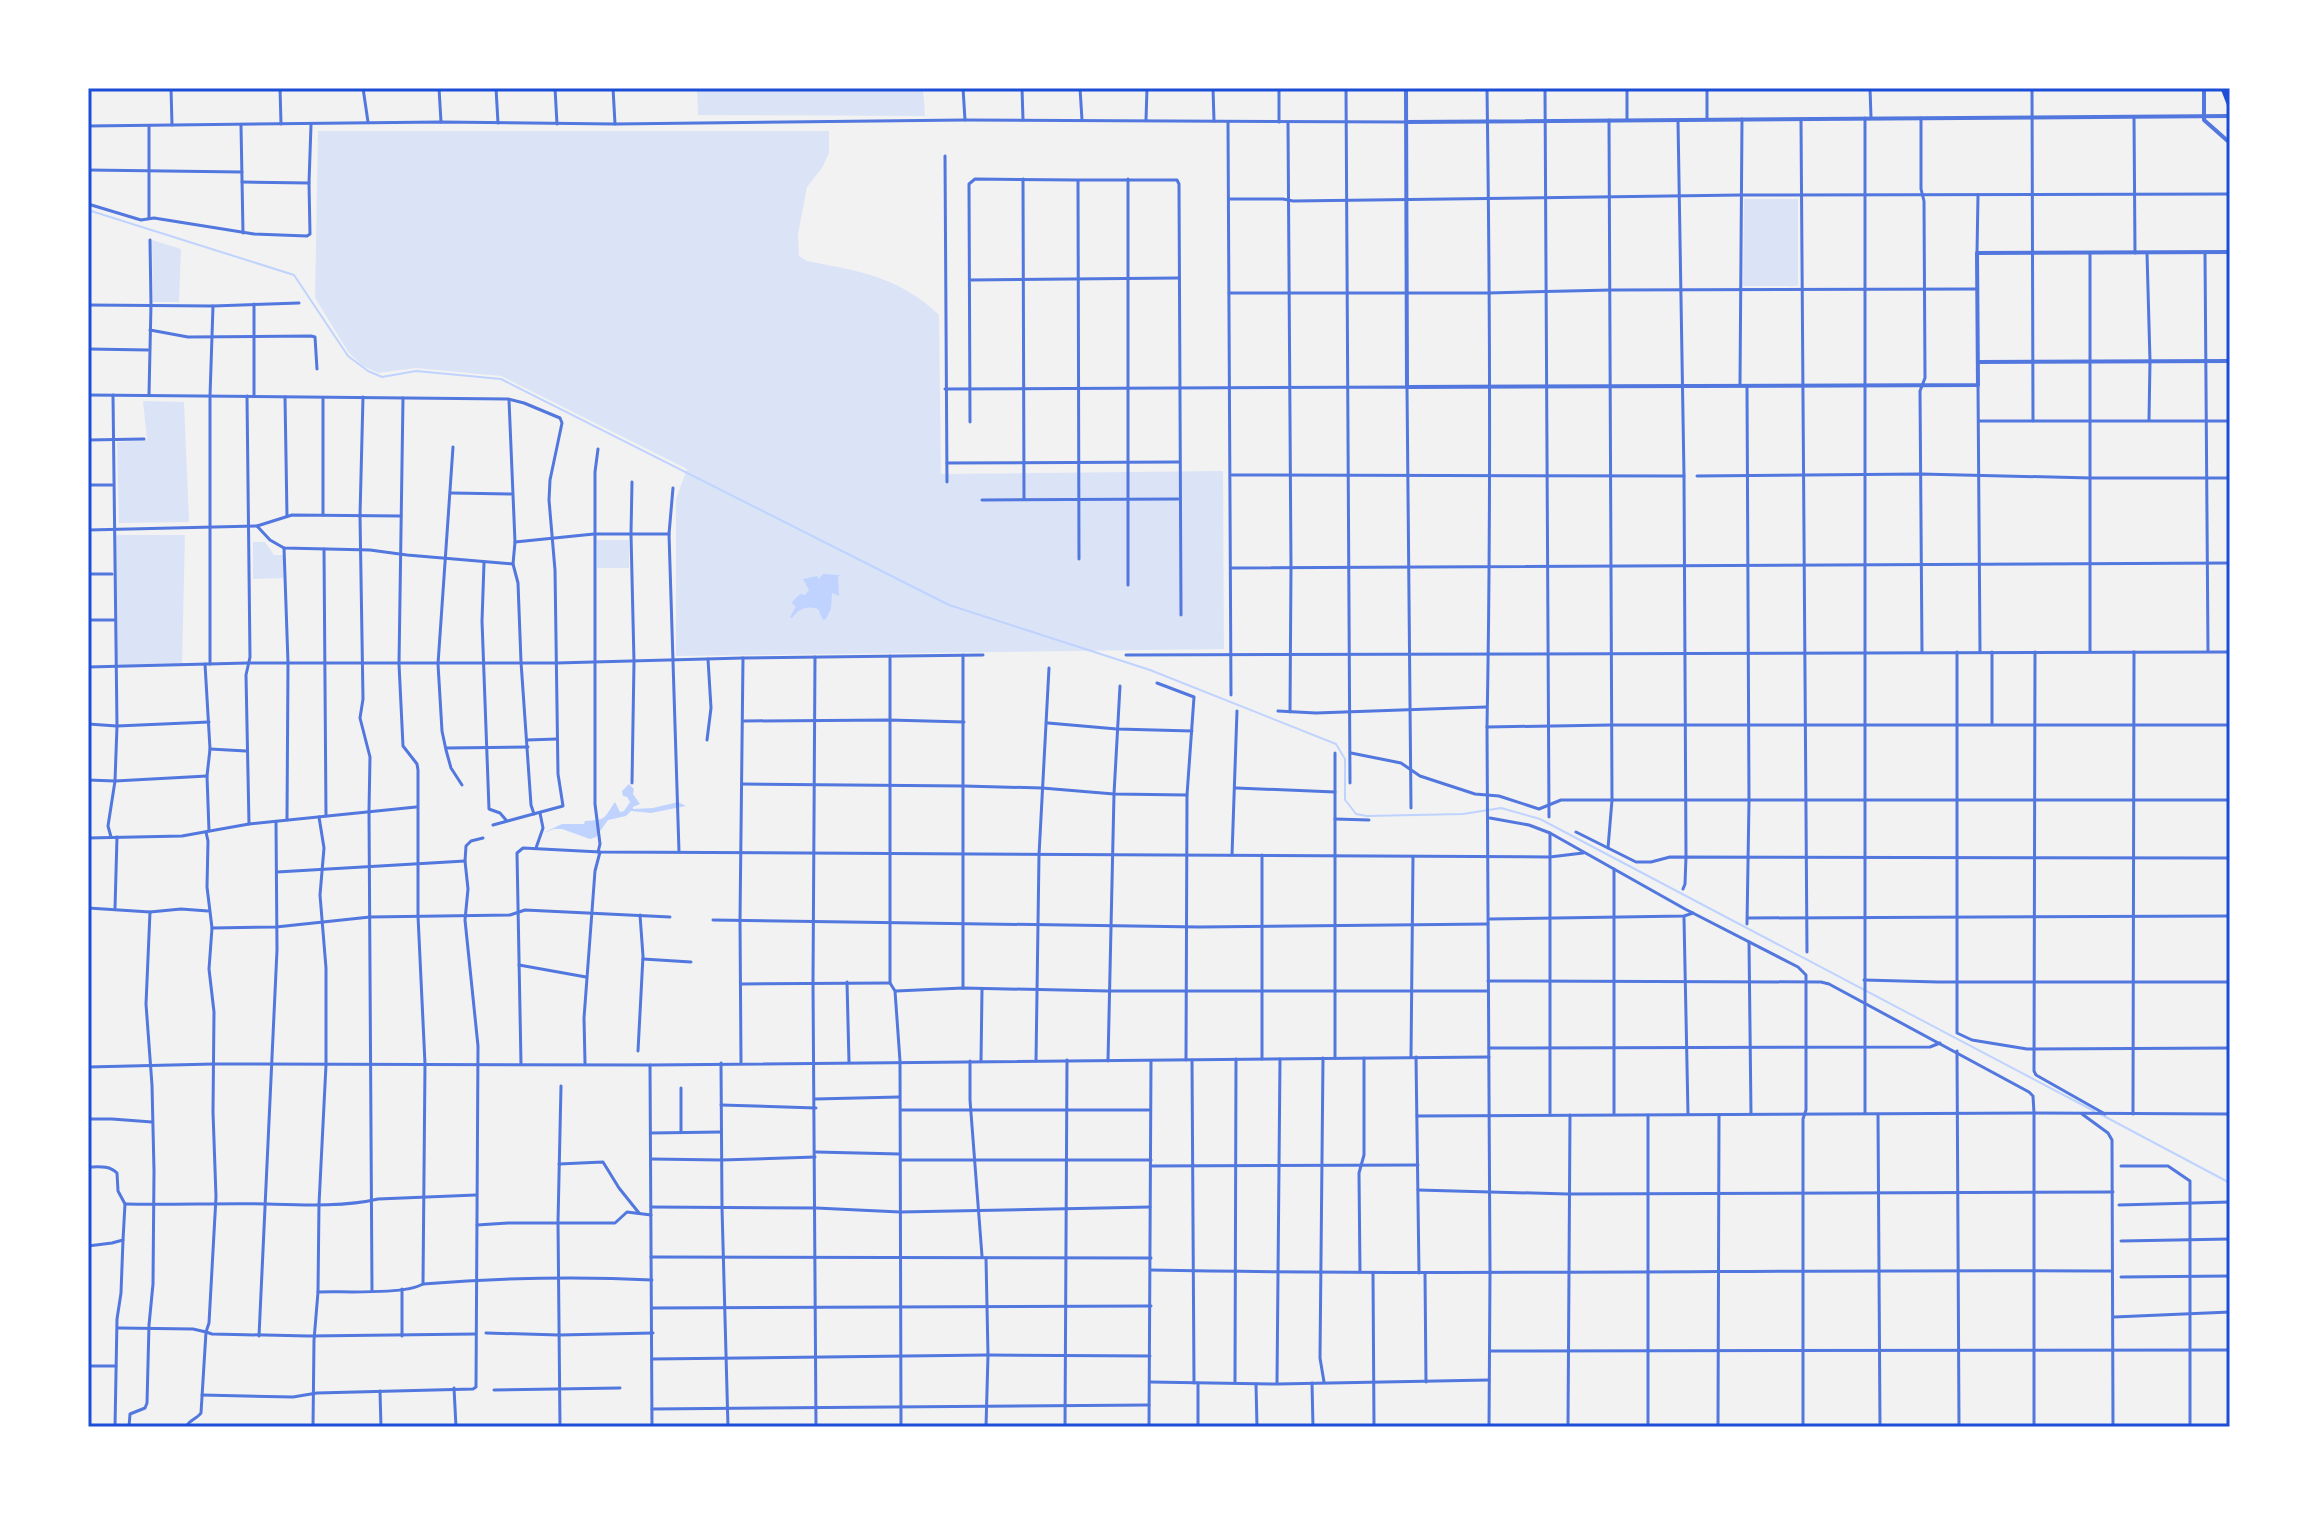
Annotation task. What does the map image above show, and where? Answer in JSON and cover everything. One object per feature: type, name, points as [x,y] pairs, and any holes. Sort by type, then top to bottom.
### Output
[{"type":"highway","points":[[2225,88],[2230,106]]},
{"type":"street","points":[[171,88],[172,125]]},
{"type":"street","points":[[280,88],[281,124]]},
{"type":"street","points":[[363,88],[368,122]]},
{"type":"street","points":[[439,88],[441,122]]},
{"type":"street","points":[[496,88],[498,123]]},
{"type":"street","points":[[555,88],[557,124]]},
{"type":"street","points":[[613,88],[615,124]]},
{"type":"street","points":[[963,88],[965,120]]},
{"type":"street","points":[[1022,88],[1023,120]]},
{"type":"street","points":[[1080,88],[1082,121]]},
{"type":"street","points":[[1146,120],[1147,88]]},
{"type":"street","points":[[1213,88],[1214,121]]},
{"type":"street","points":[[1279,88],[1279,122]]},
{"type":"street","points":[[1346,88],[1350,783]]},
{"type":"street","points":[[1406,88],[1411,808]]},
{"type":"street","points":[[1487,88],[1491,477],[1487,727],[1489,1427]]},
{"type":"street","points":[[1545,88],[1549,817]]},
{"type":"street","points":[[1627,88],[1627,120]]},
{"type":"street","points":[[1707,88],[1707,119]]},
{"type":"street","points":[[1865,1113],[1864,195],[1870,88]]},
{"type":"street","points":[[2032,88],[2033,421]]},
{"type":"street","points":[[2204,88],[2203,116],[2206,123],[2230,143]]},
{"type":"street","points":[[88,126],[368,122],[615,124],[1146,120],[1288,123],[2230,116]]},
{"type":"street","points":[[2134,117],[2135,253]]},
{"type":"street","points":[[1921,118],[1925,378],[1920,391],[1922,652]]},
{"type":"street","points":[[1740,386],[1742,119]]},
{"type":"street","points":[[1801,119],[1807,952]]},
{"type":"street","points":[[1608,848],[1612,800],[1609,120]]},
{"type":"street","points":[[1678,120],[1684,476],[1686,857],[1683,889]]},
{"type":"street","points":[[1228,122],[1231,695]]},
{"type":"street","points":[[1288,123],[1290,712]]},
{"type":"street","points":[[149,125],[149,218]]},
{"type":"street","points":[[241,125],[243,233]]},
{"type":"street","points":[[88,204],[141,220],[149,218],[243,233],[310,234],[311,125]]},
{"type":"street","points":[[945,156],[947,482]]},
{"type":"street","points":[[88,170],[242,172]]},
{"type":"street","points":[[970,422],[969,184],[975,179],[1173,179],[1178,182],[1181,615]]},
{"type":"street","points":[[1023,179],[1024,499]]},
{"type":"street","points":[[1128,179],[1128,585]]},
{"type":"street","points":[[1078,180],[1079,559]]},
{"type":"street","points":[[242,182],[309,183]]},
{"type":"street","points":[[1229,199],[2230,194]]},
{"type":"street","points":[[1978,195],[1980,652]]},
{"type":"street","points":[[149,395],[150,240]]},
{"type":"street","points":[[2205,252],[2208,651]]},
{"type":"street","points":[[1977,253],[2230,252]]},
{"type":"street","points":[[2147,253],[2149,420]]},
{"type":"street","points":[[2090,254],[2090,651]]},
{"type":"street","points":[[970,280],[1179,278]]},
{"type":"street","points":[[1229,293],[1977,289]]},
{"type":"street","points":[[254,303],[254,396]]},
{"type":"street","points":[[88,305],[299,303]]},
{"type":"street","points":[[186,1427],[201,1413],[215,1205],[214,1012],[209,969],[212,928],[209,911],[207,776],[210,749],[208,664],[213,306]]},
{"type":"street","points":[[150,330],[188,337],[315,337],[317,369]]},
{"type":"street","points":[[88,349],[149,350]]},
{"type":"street","points":[[1978,362],[2230,361]]},
{"type":"street","points":[[945,389],[1978,385]]},
{"type":"street","points":[[1747,386],[1747,924]]},
{"type":"street","points":[[88,395],[508,399],[556,415],[562,423],[549,500],[555,570],[558,774],[563,806],[493,825]]},
{"type":"street","points":[[111,837],[108,826],[115,781],[117,726],[113,395]]},
{"type":"street","points":[[247,396],[249,824]]},
{"type":"street","points":[[285,397],[287,516]]},
{"type":"street","points":[[323,397],[323,515]]},
{"type":"street","points":[[363,397],[360,516],[363,699],[360,718],[370,757],[372,1291]]},
{"type":"street","points":[[403,398],[399,664],[403,746],[418,770],[418,916],[425,1064],[423,1284]]},
{"type":"street","points":[[508,399],[515,542],[513,564],[518,583],[521,662],[534,814]]},
{"type":"street","points":[[1979,421],[2230,421]]},
{"type":"street","points":[[88,440],[144,439]]},
{"type":"street","points":[[453,447],[438,664],[442,731],[451,768],[462,785]]},
{"type":"street","points":[[585,1063],[584,1018],[595,871],[600,844],[595,804],[594,662],[595,472],[598,449]]},
{"type":"street","points":[[947,463],[1180,462]]},
{"type":"street","points":[[1697,476],[1921,474],[2230,478]]},
{"type":"street","points":[[1230,475],[1684,476]]},
{"type":"street","points":[[632,482],[632,783]]},
{"type":"street","points":[[88,485],[113,485]]},
{"type":"street","points":[[673,488],[669,534],[679,852]]},
{"type":"street","points":[[451,493],[512,494]]},
{"type":"street","points":[[982,500],[1180,499]]},
{"type":"street","points":[[88,530],[257,526],[287,516],[401,516]]},
{"type":"street","points":[[257,526],[270,540],[284,548],[362,549],[513,564]]},
{"type":"street","points":[[515,542],[594,534],[669,534]]},
{"type":"street","points":[[284,548],[288,663],[287,820]]},
{"type":"street","points":[[324,549],[326,816]]},
{"type":"street","points":[[484,563],[482,621],[489,809],[500,813],[507,821]]},
{"type":"street","points":[[1231,568],[2230,563]]},
{"type":"street","points":[[88,574],[114,574]]},
{"type":"street","points":[[88,620],[114,620]]},
{"type":"street","points":[[1957,652],[1957,1033],[1972,1040],[2034,1049],[2230,1048]]},
{"type":"street","points":[[1992,652],[1992,725]]},
{"type":"street","points":[[2035,652],[2034,1071],[2105,1114]]},
{"type":"street","points":[[2133,1114],[2134,652]]},
{"type":"street","points":[[1126,655],[2230,652]]},
{"type":"street","points":[[963,655],[963,988]]},
{"type":"street","points":[[88,667],[983,655]]},
{"type":"street","points":[[890,656],[889,923],[890,983],[895,991],[901,1097],[901,1427]]},
{"type":"street","points":[[815,657],[813,983],[816,1427]]},
{"type":"street","points":[[741,1063],[743,658]]},
{"type":"street","points":[[707,740],[711,708],[708,659]]},
{"type":"street","points":[[1036,1061],[1039,855],[1049,668]]},
{"type":"street","points":[[1157,683],[1194,697],[1187,795],[1186,991],[1198,1427]]},
{"type":"street","points":[[1108,1061],[1112,854],[1120,686]]},
{"type":"street","points":[[1278,711],[1488,707]]},
{"type":"street","points":[[1232,855],[1237,711]]},
{"type":"street","points":[[742,721],[964,722]]},
{"type":"street","points":[[88,724],[117,726],[209,722]]},
{"type":"street","points":[[1046,723],[1192,731]]},
{"type":"street","points":[[1487,727],[2230,725]]},
{"type":"street","points":[[527,740],[557,739]]},
{"type":"street","points":[[446,748],[528,747]]},
{"type":"street","points":[[210,749],[247,751]]},
{"type":"street","points":[[1335,753],[1335,1058]]},
{"type":"street","points":[[1351,753],[1401,763],[1420,776],[1475,794],[1487,794],[1539,809],[1561,800],[2230,800]]},
{"type":"street","points":[[88,780],[207,776]]},
{"type":"street","points":[[742,784],[964,786],[1187,795]]},
{"type":"street","points":[[1236,788],[1335,792]]},
{"type":"street","points":[[88,838],[182,836],[249,824],[416,807]]},
{"type":"street","points":[[536,848],[543,828],[540,812]]},
{"type":"street","points":[[313,1427],[326,1065],[326,968],[320,869],[324,848],[319,817]]},
{"type":"street","points":[[1489,818],[1529,825],[1550,833],[1802,970],[1806,975],[1803,1427]]},
{"type":"street","points":[[1335,819],[1369,820]]},
{"type":"street","points":[[259,1336],[272,1064],[276,822]]},
{"type":"street","points":[[1576,832],[1638,862],[1670,857],[2230,858]]},
{"type":"street","points":[[1550,833],[1550,1115]]},
{"type":"street","points":[[115,908],[117,837]]},
{"type":"street","points":[[202,1395],[293,1397],[473,1389],[477,1384],[478,1046],[465,914],[468,889],[465,861],[466,846],[483,838]]},
{"type":"street","points":[[521,1064],[516,912],[517,853],[523,848],[599,852],[1188,856],[1550,857],[1583,853]]},
{"type":"street","points":[[1262,855],[1262,1059]]},
{"type":"street","points":[[1413,856],[1412,991],[1419,1273]]},
{"type":"street","points":[[276,872],[465,861]]},
{"type":"street","points":[[1614,869],[1614,1115]]},
{"type":"street","points":[[88,908],[150,912],[181,909],[209,911]]},
{"type":"street","points":[[1685,909],[1688,1114]]},
{"type":"street","points":[[212,928],[276,927],[370,917],[510,915],[525,910],[670,917]]},
{"type":"street","points":[[129,1427],[130,1414],[145,1408],[147,1403],[153,1284],[151,1066],[146,1004],[150,912]]},
{"type":"street","points":[[713,920],[1262,927],[1550,917],[1684,916],[1693,913]]},
{"type":"street","points":[[638,1051],[643,959],[640,915]]},
{"type":"street","points":[[1748,918],[2230,916]]},
{"type":"street","points":[[1749,942],[1751,1114]]},
{"type":"street","points":[[643,959],[691,962]]},
{"type":"street","points":[[519,965],[587,977]]},
{"type":"street","points":[[1864,980],[2230,982]]},
{"type":"street","points":[[1488,981],[1829,984],[2029,1092],[2033,1096],[2034,1113],[2034,1427]]},
{"type":"street","points":[[847,982],[849,1062]]},
{"type":"street","points":[[741,984],[890,983]]},
{"type":"street","points":[[895,991],[963,988],[1038,991],[1488,991]]},
{"type":"street","points":[[981,1061],[982,990]]},
{"type":"street","points":[[1489,1048],[1930,1047],[1941,1043]]},
{"type":"street","points":[[1957,1051],[1959,1427]]},
{"type":"street","points":[[88,1067],[1489,1057]]},
{"type":"street","points":[[1323,1058],[1320,1358],[1324,1382]]},
{"type":"street","points":[[1360,1272],[1359,1173],[1364,1155],[1364,1058]]},
{"type":"street","points":[[1235,1383],[1236,1059]]},
{"type":"street","points":[[1277,1384],[1280,1059]]},
{"type":"street","points":[[1065,1427],[1067,1060]]},
{"type":"street","points":[[970,1061],[977,1209],[987,1306],[986,1427]]},
{"type":"street","points":[[1149,1427],[1151,1061]]},
{"type":"street","points":[[721,1063],[728,1427]]},
{"type":"street","points":[[650,1065],[652,1427]]},
{"type":"street","points":[[560,1427],[558,1222],[561,1086]]},
{"type":"street","points":[[681,1088],[681,1132]]},
{"type":"street","points":[[815,1099],[901,1097]]},
{"type":"street","points":[[721,1105],[816,1108]]},
{"type":"street","points":[[901,1110],[1150,1110]]},
{"type":"street","points":[[1718,1427],[1719,1114]]},
{"type":"street","points":[[1878,1114],[1880,1427]]},
{"type":"street","points":[[2081,1114],[2112,1136],[2113,1427]]},
{"type":"street","points":[[1417,1116],[2230,1114]]},
{"type":"street","points":[[1568,1427],[1570,1115]]},
{"type":"street","points":[[1648,1115],[1648,1427]]},
{"type":"street","points":[[88,1119],[152,1122]]},
{"type":"street","points":[[651,1133],[721,1132]]},
{"type":"street","points":[[651,1159],[721,1160],[900,1154]]},
{"type":"street","points":[[559,1164],[599,1160],[605,1163],[619,1188],[639,1213]]},
{"type":"street","points":[[901,1160],[1151,1160]]},
{"type":"street","points":[[1151,1166],[1418,1165]]},
{"type":"street","points":[[2121,1166],[2168,1166],[2190,1181],[2190,1427]]},
{"type":"street","points":[[88,1167],[115,1170],[118,1191],[125,1204],[117,1319],[115,1427]]},
{"type":"street","points":[[1418,1190],[1568,1194],[2113,1192]]},
{"type":"street","points":[[125,1204],[310,1206],[477,1195]]},
{"type":"street","points":[[2119,1205],[2230,1202]]},
{"type":"street","points":[[651,1207],[900,1212],[1150,1207]]},
{"type":"street","points":[[477,1225],[615,1223],[627,1212],[651,1215]]},
{"type":"street","points":[[2121,1241],[2230,1239]]},
{"type":"street","points":[[88,1246],[123,1240]]},
{"type":"street","points":[[651,1257],[1151,1258]]},
{"type":"street","points":[[1151,1270],[1373,1273],[2112,1271]]},
{"type":"street","points":[[1373,1273],[1374,1427]]},
{"type":"street","points":[[1425,1273],[1426,1382]]},
{"type":"street","points":[[2121,1277],[2230,1276]]},
{"type":"street","points":[[318,1292],[402,1289],[423,1284],[477,1280],[652,1280]]},
{"type":"street","points":[[402,1289],[402,1336]]},
{"type":"street","points":[[652,1308],[1151,1306]]},
{"type":"street","points":[[2114,1317],[2230,1312]]},
{"type":"street","points":[[119,1328],[193,1329],[212,1334],[259,1336],[475,1334]]},
{"type":"street","points":[[486,1333],[653,1333]]},
{"type":"street","points":[[1490,1351],[2230,1350]]},
{"type":"street","points":[[652,1359],[1150,1356]]},
{"type":"street","points":[[88,1366],[117,1366]]},
{"type":"street","points":[[1150,1382],[1277,1384],[1489,1380]]},
{"type":"street","points":[[1312,1383],[1313,1427]]},
{"type":"street","points":[[1256,1384],[1257,1427]]},
{"type":"street","points":[[454,1388],[456,1427]]},
{"type":"street","points":[[494,1390],[620,1388]]},
{"type":"street","points":[[380,1391],[381,1427]]},
{"type":"street","points":[[652,1409],[1149,1405]]},
{"type":"lane","points":[[2225,88],[2230,93]]},
{"type":"shaded area","points":[[697,88],[923,88],[925,116],[698,115]]},
{"type":"shaded area","points":[[318,131],[829,131],[829,153],[807,187],[798,234],[799,256],[807,261],[861,272],[894,284],[939,315],[941,474],[1223,471],[1224,649],[676,656],[676,499],[687,469],[501,376],[416,368],[378,373],[363,366],[349,353],[315,298]]},
{"type":"shaded area","points":[[1744,199],[1798,199],[1798,286],[1743,286]]},
{"type":"shaded area","points":[[152,240],[181,249],[179,302],[153,302]]},
{"type":"shaded area","points":[[143,401],[184,402],[189,522],[119,523],[117,442],[147,440]]},
{"type":"shaded area","points":[[116,535],[185,535],[182,666],[115,667]]},
{"type":"shaded area","points":[[597,540],[629,540],[629,568],[597,568]]},
{"type":"shaded area","points":[[253,542],[265,542],[274,555],[283,555],[283,578],[253,579]]},
{"type":"water","points":[[823,574],[840,575],[839,596],[832,593],[831,609],[826,619],[823,620],[818,609],[810,607],[790,617],[796,606],[792,602],[809,590],[803,579],[817,576],[819,579]]},
{"type":"water","points":[[629,784],[640,804],[633,809],[678,802],[686,806],[651,813],[631,811],[626,816],[608,820],[596,837],[590,839],[562,829],[543,833],[562,824],[584,824],[585,821],[601,819],[615,802],[620,812],[624,811],[630,802],[622,791]]},
{"type":"waterway","points":[[88,210],[294,275],[348,356],[382,377],[416,371],[501,379],[949,605],[1150,670],[1336,744],[1345,759],[1345,800]]},
{"type":"waterway","points":[[1346,801],[1356,814],[1367,816],[1463,814],[1501,808],[1540,819],[2094,1111]]},
{"type":"waterway","points":[[2100,1114],[2230,1183]]}]
